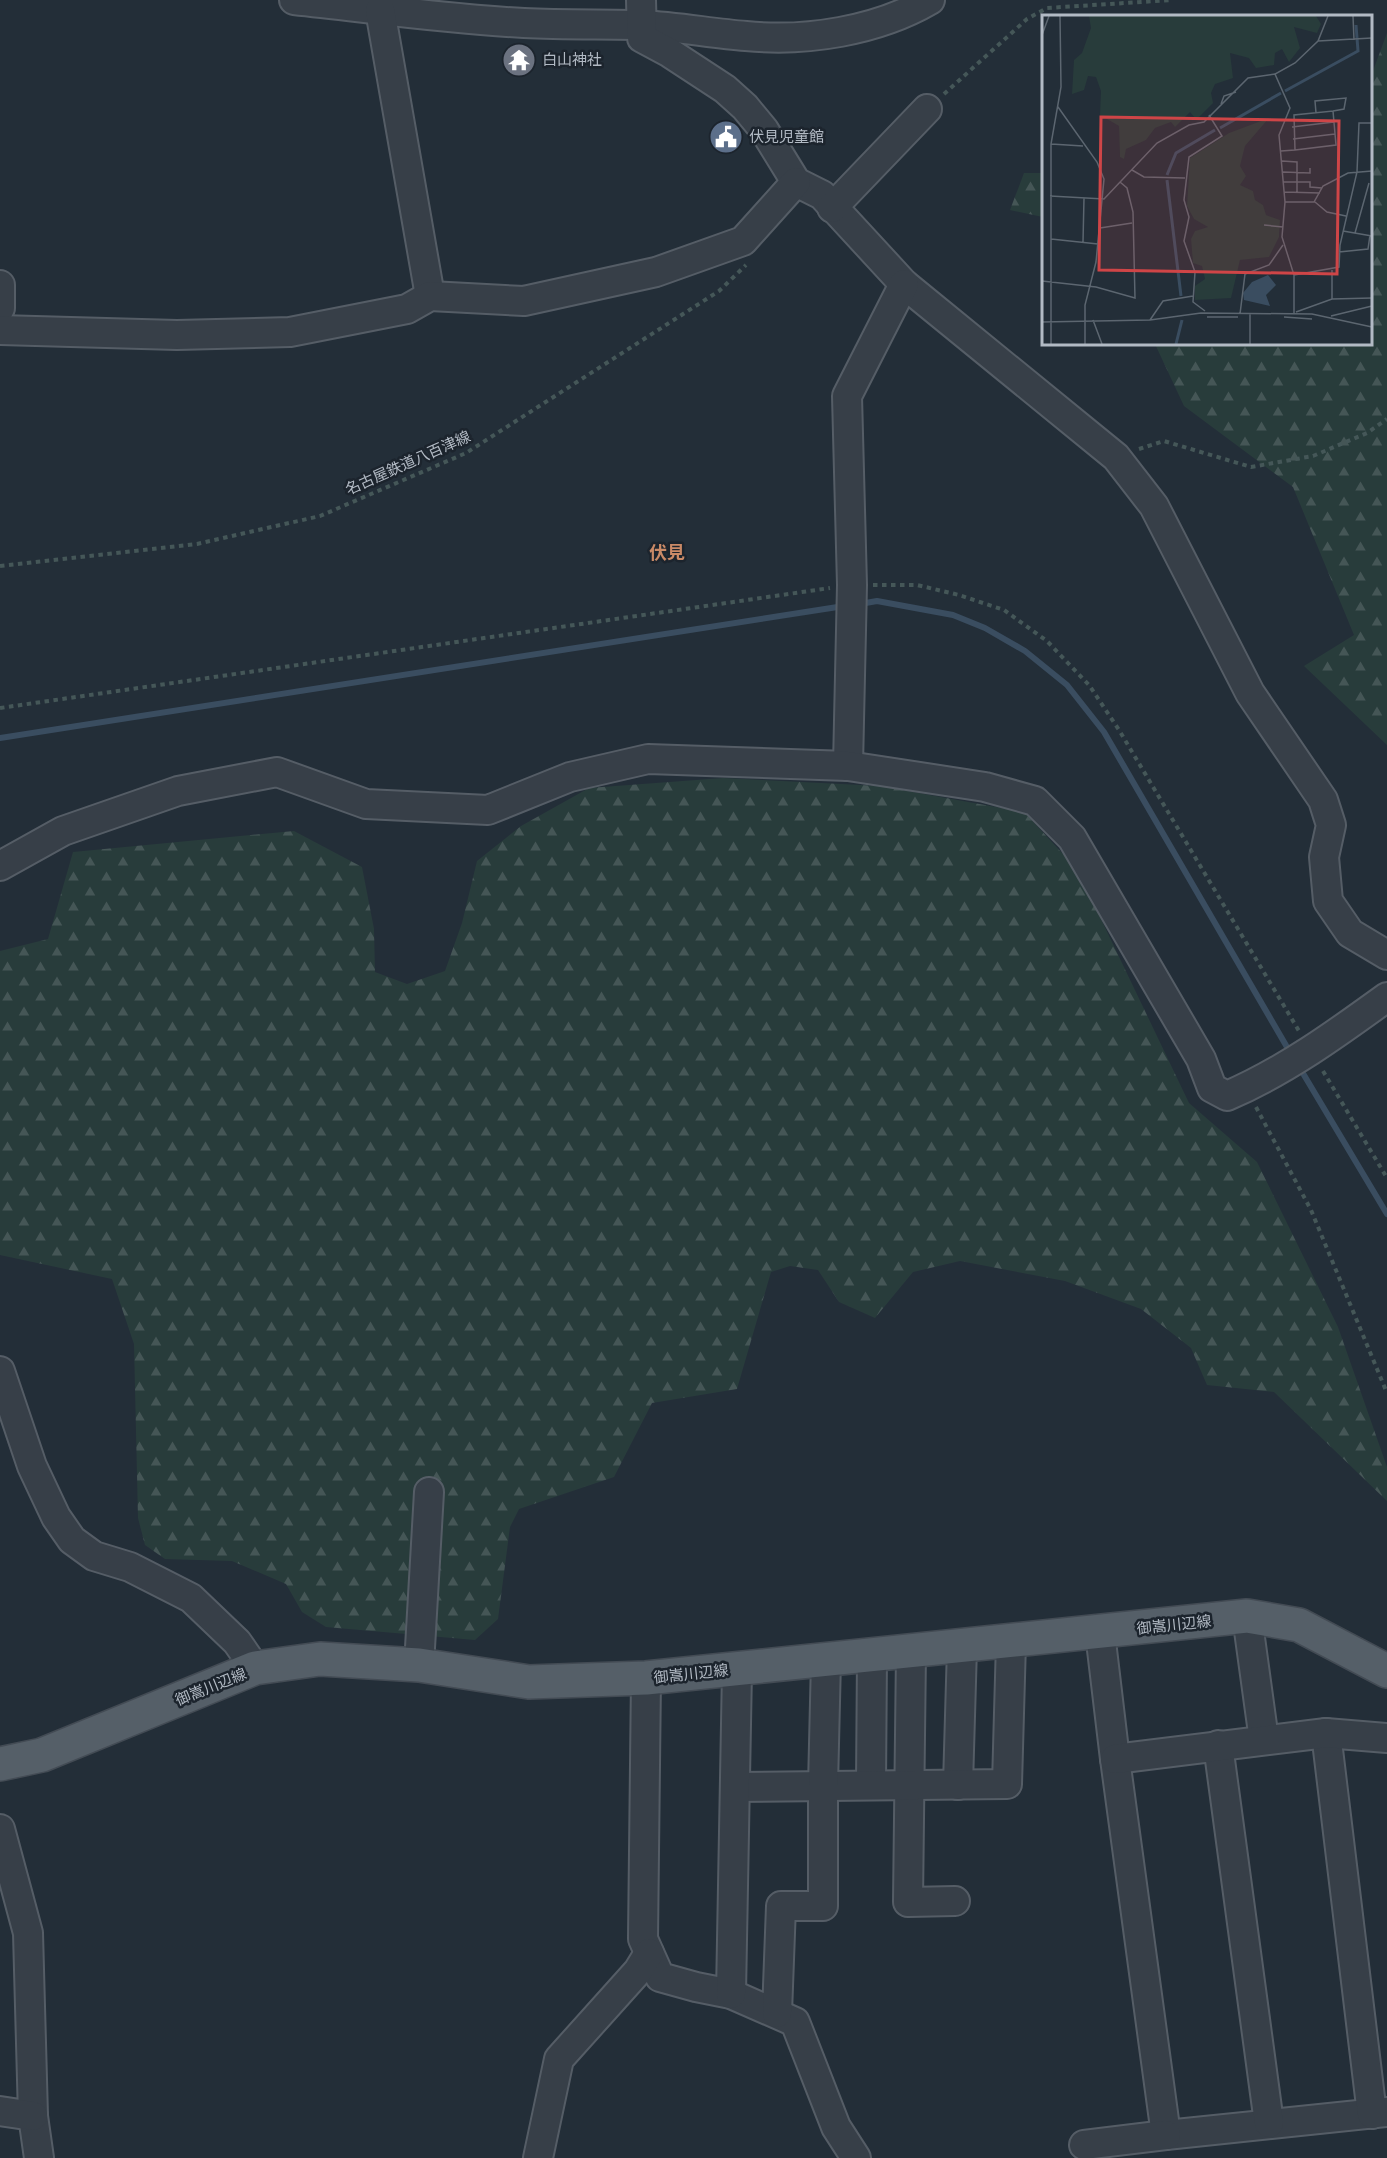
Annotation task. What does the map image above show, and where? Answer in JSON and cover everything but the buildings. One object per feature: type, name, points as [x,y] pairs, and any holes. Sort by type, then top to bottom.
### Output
[{"type":"main road","name":"御嵩川辺線","points":[[0,1764],[42,1755],[255,1668],[320,1659],[419,1665],[529,1682],[646,1678],[1100,1633],[1247,1616],[1299,1625],[1387,1671]]},
{"type":"street","points":[[294,0],[524,23],[641,13],[677,27],[747,36],[786,37],[867,26],[909,12],[930,0]]},
{"type":"street","points":[[380,10],[430,296]]},
{"type":"street","points":[[641,13],[642,38],[670,52],[725,89],[745,107],[764,130],[796,182],[822,195],[904,284],[1116,457],[1154,506],[1250,693],[1323,800],[1331,825],[1324,857],[1328,901],[1350,933],[1387,955]]},
{"type":"street","points":[[832,207],[927,109]]},
{"type":"street","points":[[0,330],[177,335],[290,332],[407,309],[430,296],[524,301],[656,272],[743,241],[796,182]]},
{"type":"street","points":[[848,766],[852,585],[847,396],[904,284]]},
{"type":"street","points":[[0,285],[0,308]]},
{"type":"street","points":[[0,866],[63,831],[178,791],[277,772],[366,804],[488,810],[570,777],[648,759],[848,766],[985,787],[1035,801],[1072,838],[1201,1059],[1212,1088],[1227,1096],[1312,1051],[1387,997]]},
{"type":"street","points":[[0,1371],[32,1466],[56,1517],[72,1540],[94,1556],[130,1567],[191,1598],[237,1642],[255,1668]]},
{"type":"street","points":[[419,1665],[429,1492]]},
{"type":"street","points":[[1247,1616],[1264,1740]]},
{"type":"street","points":[[1100,1633],[1114,1759],[1166,2135]]},
{"type":"street","points":[[735,1787],[1007,1784],[1011,1642]]},
{"type":"street","points":[[958,1785],[962,1647]]},
{"type":"street","points":[[911,1652],[908,1902],[955,1901]]},
{"type":"street","points":[[872,1656],[872,1785]]},
{"type":"street","points":[[777,2013],[781,1906],[824,1906],[823,1786],[826,1660]]},
{"type":"street","points":[[731,1994],[737,1670]]},
{"type":"street","points":[[646,1678],[643,1939],[649,1953],[660,1977],[731,1994],[795,2022],[836,2127],[856,2158]]},
{"type":"street","points":[[1114,1759],[1326,1732],[1387,1738]]},
{"type":"street","points":[[1084,2145],[1380,2113],[1326,1732]]},
{"type":"street","points":[[1218,1745],[1269,2124]]},
{"type":"street","points":[[0,1829],[28,1933],[33,2116],[39,2158]]},
{"type":"street","points":[[538,2158],[559,2058],[638,1971],[649,1953]]},
{"type":"street","points":[[0,2111],[33,2116]]},
{"type":"path","points":[[927,109],[1027,19],[1047,8],[1172,0]]},
{"type":"path","name":"名古屋鉄道八百津線","points":[[0,566],[197,544],[320,516],[466,453],[719,291],[753,259]]},
{"type":"path","points":[[1116,457],[1164,441],[1251,467],[1313,456],[1367,432],[1387,419]]},
{"type":"path","points":[[0,708],[852,585],[917,585],[959,595],[1004,610],[1047,641],[1089,685],[1119,730],[1387,1178]]},
{"type":"path","points":[[1245,1088],[1311,1210],[1387,1393]]},
{"type":"green space","points":[[1387,33],[1387,745],[1304,666],[1354,635],[1293,487],[1184,406],[1155,345],[1372,345],[1372,74]]},
{"type":"green space","points":[[1024,173],[1042,173],[1042,217],[1010,210]]},
{"type":"green space","points":[[723,778],[880,786],[1024,812],[1077,869],[1189,1103],[1257,1162],[1338,1327],[1387,1467],[1387,1501],[1274,1392],[1207,1385],[1191,1348],[1141,1309],[1065,1281],[960,1261],[913,1272],[875,1318],[839,1302],[818,1270],[790,1266],[771,1272],[737,1389],[652,1403],[614,1477],[519,1509],[510,1527],[498,1619],[475,1640],[326,1627],[302,1612],[286,1584],[232,1561],[165,1559],[145,1545],[138,1518],[134,1344],[112,1279],[0,1255],[0,951],[48,939],[73,852],[294,831],[362,867],[374,929],[375,972],[407,984],[445,971],[462,923],[477,861],[521,826],[589,788]]},
{"type":"waterway","points":[[860,604],[877,601],[953,615],[985,628],[1025,651],[1067,685],[1104,732],[1291,1054]]},
{"type":"waterway","points":[[0,738],[844,606]]},
{"type":"waterway","points":[[1298,1065],[1387,1214]]},
{"type":"place","name":"白山神社","points":[[519,60]]},
{"type":"place","name":"伏見児童館","points":[[726,137]]},
{"type":"district","name":"伏見","points":[[667,553]]}]
